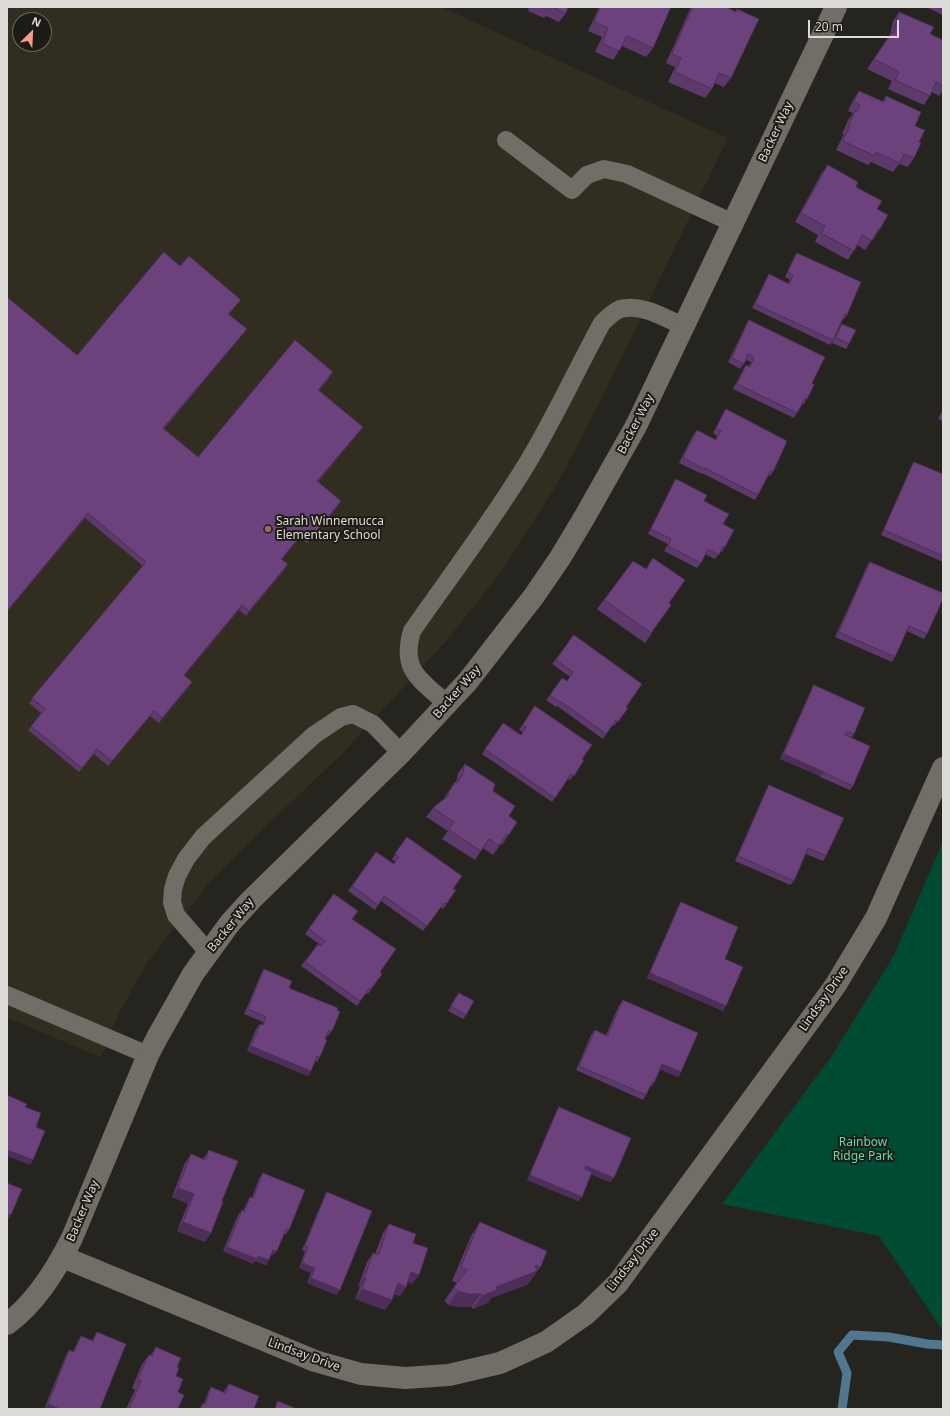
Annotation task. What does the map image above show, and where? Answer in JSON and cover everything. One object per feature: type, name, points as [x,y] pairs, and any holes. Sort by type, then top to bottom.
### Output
[{"type":"street","name":"Backer Way","points":[[7,1324],[26,1308],[62,1257],[75,1231],[148,1055],[175,1004],[208,952],[230,923],[256,895],[401,753],[468,681],[534,596],[560,558],[636,426],[836,7]]},
{"type":"street","name":"Lindsay Drive","points":[[62,1257],[316,1361],[361,1374],[405,1378],[449,1375],[500,1363],[546,1342],[586,1314],[618,1283],[835,986],[876,918],[943,768]]},
{"type":"lane","points":[[506,140],[572,190],[587,175],[604,169],[627,174],[733,224]]},
{"type":"lane","points":[[447,704],[415,674],[408,660],[408,645],[412,631],[502,504],[552,420],[602,323],[611,314],[620,310],[632,308],[648,311],[684,326]]},
{"type":"lane","points":[[208,952],[176,915],[172,902],[173,889],[177,876],[186,859],[203,837],[314,736],[341,717],[353,714],[372,724],[401,753]]},
{"type":"lane","points":[[7,995],[148,1055]]},
{"type":"shaded area","name":"Sarah Winnemucca Elementary School","points":[[7,7],[441,7],[728,138],[602,398],[556,486],[500,573],[448,639],[343,753],[266,826],[208,884],[145,966],[119,1013],[101,1057],[7,1018]]},
{"type":"green space","name":"Rainbow Ridge Park","points":[[943,841],[943,1331],[879,1236],[722,1204],[831,1057],[887,967],[895,953]]},
{"type":"building","points":[[553,7],[568,7],[566,13]]},
{"type":"building","points":[[601,7],[671,7],[653,48],[627,36],[619,51],[602,43],[608,28],[594,22]]},
{"type":"building","points":[[693,7],[729,7],[728,8],[736,12],[737,9],[759,19],[731,78],[719,73],[712,89],[675,72],[681,58],[672,54]]},
{"type":"building","points":[[899,12],[934,27],[930,34],[943,40],[943,85],[936,82],[930,96],[895,80],[899,72],[874,59],[892,32],[894,33]]},
{"type":"building","points":[[859,91],[884,102],[886,96],[921,112],[915,126],[925,130],[914,158],[904,154],[900,163],[876,152],[875,156],[843,141],[855,111],[857,111],[860,105],[854,102]]},
{"type":"building","points":[[828,165],[858,182],[856,187],[882,201],[877,209],[888,215],[872,241],[862,235],[854,251],[821,233],[825,226],[801,213]]},
{"type":"building","points":[[164,252],[180,266],[189,256],[241,300],[228,314],[247,329],[163,428],[198,457],[295,340],[333,372],[318,390],[363,427],[317,481],[341,501],[311,538],[304,532],[281,559],[288,564],[249,611],[242,605],[184,675],[192,682],[162,718],[154,711],[112,761],[97,749],[82,768],[31,726],[45,709],[32,698],[146,562],[88,513],[7,611],[7,297],[77,355]]},
{"type":"building","points":[[797,253],[861,282],[847,315],[845,314],[833,340],[755,304],[769,274],[789,284],[793,275],[788,272]]},
{"type":"building","points":[[749,320],[825,357],[812,383],[814,385],[807,399],[805,399],[797,413],[737,384],[746,365],[750,367],[754,357],[748,354],[744,364],[732,358]]},
{"type":"building","points":[[842,324],[856,330],[849,344],[836,338]]},
{"type":"building","points":[[726,409],[787,441],[773,472],[771,470],[758,495],[683,458],[697,430],[716,440],[721,431],[716,429]]},
{"type":"building","points":[[914,462],[943,474],[943,556],[884,530]]},
{"type":"building","points":[[676,479],[707,495],[704,501],[729,514],[723,524],[734,530],[725,547],[723,546],[719,555],[708,549],[701,563],[668,546],[671,539],[651,529]]},
{"type":"building","points":[[653,558],[685,580],[669,603],[671,605],[651,633],[604,600],[633,561],[646,569]]},
{"type":"building","points":[[870,562],[943,593],[943,599],[927,634],[909,626],[895,657],[839,632]]},
{"type":"building","points":[[574,635],[642,684],[626,707],[628,708],[618,722],[616,720],[606,734],[550,695],[562,678],[567,681],[573,672],[556,660]]},
{"type":"building","points":[[814,685],[865,708],[854,734],[847,731],[845,735],[870,746],[853,786],[784,754]]},
{"type":"building","points":[[535,706],[592,745],[582,759],[584,760],[574,776],[571,774],[555,798],[485,749],[503,723],[521,735],[526,727],[523,725]]},
{"type":"building","points":[[465,764],[495,784],[493,791],[515,806],[509,816],[517,822],[499,846],[489,839],[481,851],[449,830],[454,822],[433,808],[449,795],[448,793],[455,782],[457,783],[462,776]]},
{"type":"building","points":[[769,785],[844,818],[826,856],[808,848],[794,881],[738,856]]},
{"type":"building","points":[[407,837],[462,876],[453,889],[456,890],[427,926],[384,896],[378,905],[352,886],[376,852],[394,864],[399,857],[395,854]]},
{"type":"building","points":[[334,894],[358,911],[352,919],[396,949],[380,972],[382,974],[360,1001],[305,962],[318,944],[321,946],[325,941],[309,929]]},
{"type":"building","points":[[681,902],[738,927],[725,959],[743,967],[726,1006],[650,973]]},
{"type":"building","points":[[264,969],[292,981],[289,988],[338,1008],[337,1010],[340,1012],[332,1031],[329,1030],[325,1039],[327,1040],[320,1057],[317,1056],[311,1071],[251,1046],[260,1024],[263,1025],[266,1017],[248,1009]]},
{"type":"building","points":[[459,993],[474,1001],[466,1015],[451,1006]]},
{"type":"building","points":[[623,1000],[698,1033],[681,1072],[662,1064],[654,1083],[652,1082],[646,1095],[579,1066],[595,1030],[607,1036]]},
{"type":"building","points":[[7,1095],[27,1104],[25,1107],[41,1113],[36,1127],[45,1131],[33,1160],[7,1150]]},
{"type":"building","points":[[559,1107],[631,1138],[614,1178],[586,1166],[585,1169],[592,1172],[582,1197],[530,1175]]},
{"type":"building","points":[[209,1150],[238,1161],[211,1233],[183,1222],[194,1194],[178,1188],[191,1154],[205,1160]]},
{"type":"building","points":[[263,1173],[305,1190],[289,1230],[286,1229],[277,1251],[273,1250],[269,1260],[258,1256],[257,1259],[227,1247],[242,1210],[244,1212],[250,1197],[253,1198]]},
{"type":"building","points":[[7,1183],[22,1189],[11,1215],[7,1214]]},
{"type":"building","points":[[327,1192],[372,1211],[340,1290],[311,1278],[315,1268],[302,1263],[308,1247],[305,1246]]},
{"type":"building","points":[[480,1222],[547,1251],[541,1266],[539,1268],[538,1265],[535,1266],[537,1271],[496,1287],[497,1290],[482,1296],[481,1294],[468,1294],[458,1291],[454,1287],[467,1270],[461,1267]]},
{"type":"building","points":[[389,1224],[416,1234],[413,1243],[428,1248],[419,1275],[411,1272],[406,1287],[398,1283],[392,1300],[362,1289],[366,1278],[364,1278],[373,1253],[378,1255]]},
{"type":"building","points":[[97,1332],[126,1344],[100,1409],[60,1409],[48,1404],[69,1350],[74,1352],[81,1336],[93,1341]]},
{"type":"building","points":[[156,1347],[181,1358],[177,1367],[179,1368],[176,1376],[183,1379],[178,1392],[184,1395],[178,1409],[129,1409],[141,1381],[138,1379],[149,1355],[152,1356]]},
{"type":"building","points":[[229,1384],[259,1396],[254,1409],[200,1409],[203,1403],[205,1404],[211,1387],[225,1393]]},
{"type":"building","points":[[278,1401],[297,1409],[275,1409]]},
{"type":"waterway","points":[[842,1409],[847,1373],[838,1352],[852,1335],[889,1337],[927,1344],[943,1345]]},
{"type":"place","name":"Sarah Winnemucca Elementary School","points":[[268,529]]}]
